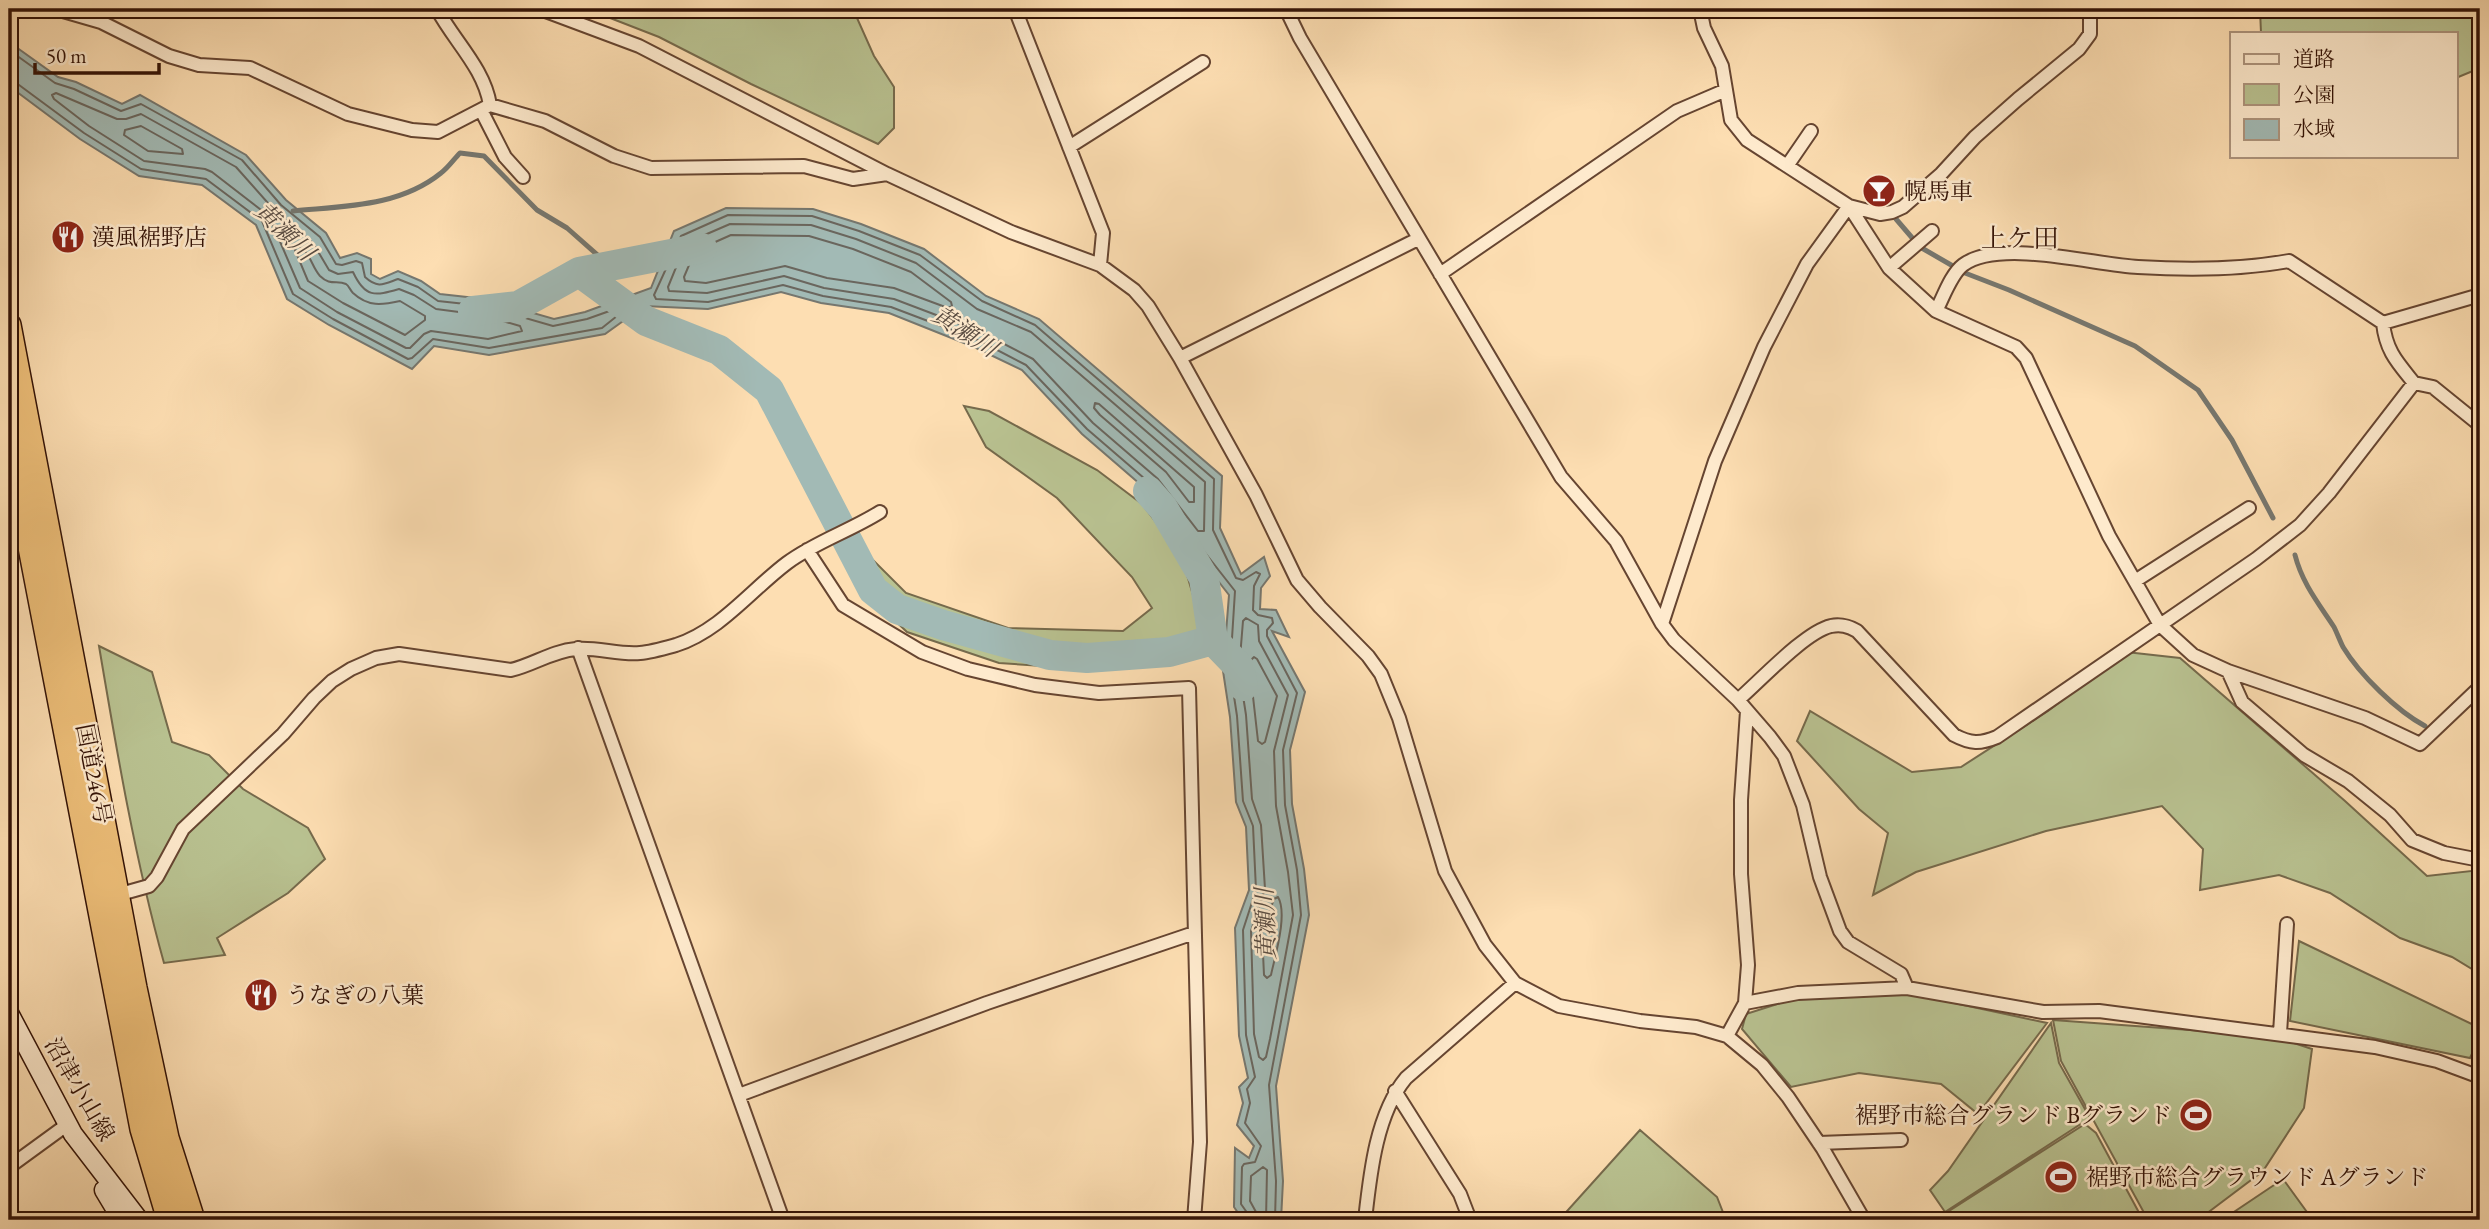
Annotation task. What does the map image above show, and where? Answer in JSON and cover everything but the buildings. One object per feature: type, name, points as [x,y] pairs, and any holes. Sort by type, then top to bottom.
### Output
[{"type":"highway","name":"国道246号","points":[[9,326],[117,895],[167,1138],[193,1220]]},
{"type":"highway","name":"国道246号","points":[[9,438],[142,1129],[169,1220]]},
{"type":"main road","name":"沼津小山線","points":[[9,1013],[70,1129],[139,1220]]},
{"type":"main road","points":[[70,1129],[122,1220]]},
{"type":"street","points":[[56,9],[101,22],[169,56],[200,65],[250,68],[348,114],[412,130],[438,132],[485,107],[545,121],[614,156],[651,168],[804,166],[853,179],[887,174]]},
{"type":"street","points":[[437,9],[480,76],[488,94],[485,107],[505,158],[523,177]]},
{"type":"street","points":[[540,9],[639,46],[887,174],[1011,232],[1100,265],[1119,278],[1148,306],[1180,358],[1256,495],[1297,580],[1368,656],[1381,674],[1399,718],[1445,871],[1485,945],[1515,983],[1559,1006],[1640,1021],[1696,1027],[1727,1036],[1762,1065],[1788,1097],[1819,1143],[1864,1220]]},
{"type":"street","points":[[1014,9],[1103,233],[1100,265]]},
{"type":"street","points":[[1286,9],[1300,38],[1418,239],[1561,477],[1616,541],[1662,624],[1674,640],[1738,700],[1784,756],[1803,805],[1820,877],[1840,931],[1848,942],[1901,974],[1908,988]]},
{"type":"street","points":[[1700,9],[1704,29],[1722,66],[1731,120],[1747,140],[1849,206],[1880,214],[1903,207],[1941,174],[1975,137],[2079,49],[2090,34],[2090,9]]},
{"type":"street","points":[[1069,147],[1203,62]]},
{"type":"street","points":[[1440,274],[1677,111],[1726,90]]},
{"type":"street","points":[[1787,166],[1811,131]]},
{"type":"street","points":[[1849,206],[1889,268],[1936,311],[2016,347],[2026,358],[2109,536],[2160,625],[2193,654],[2228,671],[2365,718],[2420,744],[2480,687]]},
{"type":"street","points":[[1662,624],[1715,461],[1763,347],[1807,264],[1849,206]]},
{"type":"street","points":[[1889,268],[1932,231]]},
{"type":"street","points":[[1180,358],[1418,239]]},
{"type":"street","points":[[1936,311],[1963,265],[1982,257],[2021,253],[2137,267],[2241,268],[2289,261],[2383,323],[2480,295]]},
{"type":"street","points":[[2383,323],[2385,341],[2391,356],[2414,383],[2434,387],[2480,425]]},
{"type":"street","points":[[1738,700],[1813,633],[1831,626],[1846,625],[1857,631],[1954,735],[1967,742],[1981,743],[1997,737],[2256,559],[2300,525],[2329,494],[2414,383]]},
{"type":"street","points":[[2135,580],[2249,508]]},
{"type":"street","points":[[117,895],[149,886],[157,877],[183,829],[284,734],[314,698],[332,681],[351,669],[376,658],[399,654],[511,670],[557,652],[578,649],[639,653],[678,644],[714,625],[787,563],[880,512]]},
{"type":"street","points":[[807,550],[844,605],[922,652],[968,669],[1035,685],[1099,693],[1189,688],[1200,1142],[1194,1220]]},
{"type":"street","points":[[578,649],[783,1220]]},
{"type":"street","points":[[2228,671],[2242,702],[2304,755],[2348,780],[2390,815],[2412,839],[2444,853],[2480,860]]},
{"type":"street","points":[[1727,1036],[1745,1003],[1748,965],[1741,874],[1741,800],[1747,710]]},
{"type":"street","points":[[2280,1033],[2287,924]]},
{"type":"street","points":[[739,1096],[986,1003],[1194,933]]},
{"type":"street","points":[[1365,1220],[1370,1170],[1395,1091],[1406,1078],[1515,983]]},
{"type":"street","points":[[1745,1003],[1798,993],[1908,988],[2043,1012],[2099,1011],[2375,1047],[2437,1061],[2480,1077]]},
{"type":"street","points":[[1395,1091],[1460,1194],[1471,1220]]},
{"type":"street","points":[[9,1167],[70,1129]]},
{"type":"street","points":[[1819,1143],[1900,1140]]},
{"type":"green space","points":[[587,9],[853,9],[874,56],[894,87],[894,128],[878,144],[659,37]]},
{"type":"green space","points":[[2260,9],[2480,9],[2480,68],[2458,77],[2458,32],[2261,32]]},
{"type":"green space","points":[[964,406],[989,411],[1097,470],[1142,504],[1181,555],[1193,595],[1199,632],[1187,650],[1155,661],[1058,667],[999,663],[907,632],[863,590],[847,555],[859,546],[906,593],[1008,628],[1123,631],[1152,608],[1132,577],[1057,498],[986,447]]},
{"type":"green space","points":[[99,646],[152,672],[172,742],[209,755],[243,789],[308,828],[325,859],[288,893],[217,938],[225,955],[164,963],[135,845]]},
{"type":"green space","points":[[2126,652],[2180,658],[2427,876],[2480,870],[2480,971],[2452,957],[2400,938],[2330,893],[2279,875],[2200,890],[2203,849],[2162,806],[2046,831],[1916,872],[1873,895],[1888,833],[1859,809],[1797,741],[1810,711],[1912,772],[1961,767],[2048,711]]},
{"type":"green space","points":[[2299,941],[2480,1028],[2480,1037],[2470,1058],[2290,1021]]},
{"type":"green space","points":[[1903,992],[2047,1023],[1978,1114],[1941,1084],[1859,1073],[1791,1087],[1742,1029],[1746,1014],[1796,998]]},
{"type":"green space","name":"裾野市総合グランド Bグランド","points":[[2053,1020],[2272,1036],[2312,1049],[2304,1108],[2263,1171],[2198,1220],[2148,1220],[2061,1061]]},
{"type":"green space","points":[[2051,1023],[2059,1063],[2090,1118],[1945,1212],[1930,1190],[1948,1171]]},
{"type":"green space","name":"裾野市総合グラウンド Aグランド","points":[[2085,1124],[2096,1133],[2143,1220],[1935,1220]]},
{"type":"green space","points":[[1640,1130],[1717,1197],[1726,1220],[1559,1220]]},
{"type":"green space","points":[[2283,1179],[2312,1219],[2222,1220]]},
{"type":"water","points":[[9,42],[58,77],[76,82],[122,104],[140,95],[246,155],[286,200],[326,233],[340,258],[357,253],[371,259],[371,274],[380,279],[398,271],[421,281],[440,294],[485,299],[554,319],[585,312],[651,288],[674,231],[726,208],[813,209],[861,224],[924,249],[986,296],[1039,319],[1222,476],[1220,528],[1241,574],[1264,557],[1270,576],[1261,588],[1260,609],[1276,610],[1289,637],[1272,631],[1305,692],[1290,750],[1292,804],[1309,915],[1276,1086],[1283,1181],[1281,1220],[1243,1220],[1234,1207],[1235,1148],[1249,1158],[1254,1146],[1237,1125],[1243,1103],[1239,1087],[1248,1078],[1239,1036],[1235,928],[1249,890],[1246,827],[1236,802],[1230,717],[1223,671],[1229,595],[1148,491],[1082,434],[1022,370],[974,347],[889,313],[821,303],[781,292],[708,309],[644,306],[605,334],[489,355],[434,346],[412,369],[329,325],[287,299],[256,225],[202,185],[139,176],[80,139],[9,86]]},
{"type":"waterway","points":[[293,211],[351,206],[389,199],[425,184],[444,171],[460,153],[484,156],[537,210],[567,228],[610,266]]},
{"type":"waterway","points":[[1896,219],[1920,247],[1965,273],[2135,346],[2198,390],[2232,440],[2273,518]]},
{"type":"waterway","name":"黄瀬川","points":[[473,311],[518,306],[579,272],[702,248]]},
{"type":"waterway","name":"黄瀬川","points":[[579,272],[646,321],[719,350],[769,390],[873,590],[897,609],[1050,655],[1087,658],[1169,652],[1213,640]]},
{"type":"waterway","name":"黄瀬川","points":[[1148,491],[1163,508],[1204,578],[1213,640],[1239,667],[1243,686]]},
{"type":"waterway","points":[[2295,555],[2306,584],[2350,658],[2391,702],[2425,726]]},
{"type":"place","name":"幌馬車","points":[[1879,191]]},
{"type":"place","name":"漢風裾野店","points":[[68,237]]},
{"type":"place","name":"うなぎの八葉","points":[[261,995]]},
{"type":"place","name":"裾野市総合グランド Bグランド","points":[[2196,1115]]},
{"type":"place","name":"裾野市総合グラウンド Aグランド","points":[[2061,1177]]},
{"type":"district","name":"上ケ田","points":[[2020,238]]}]
